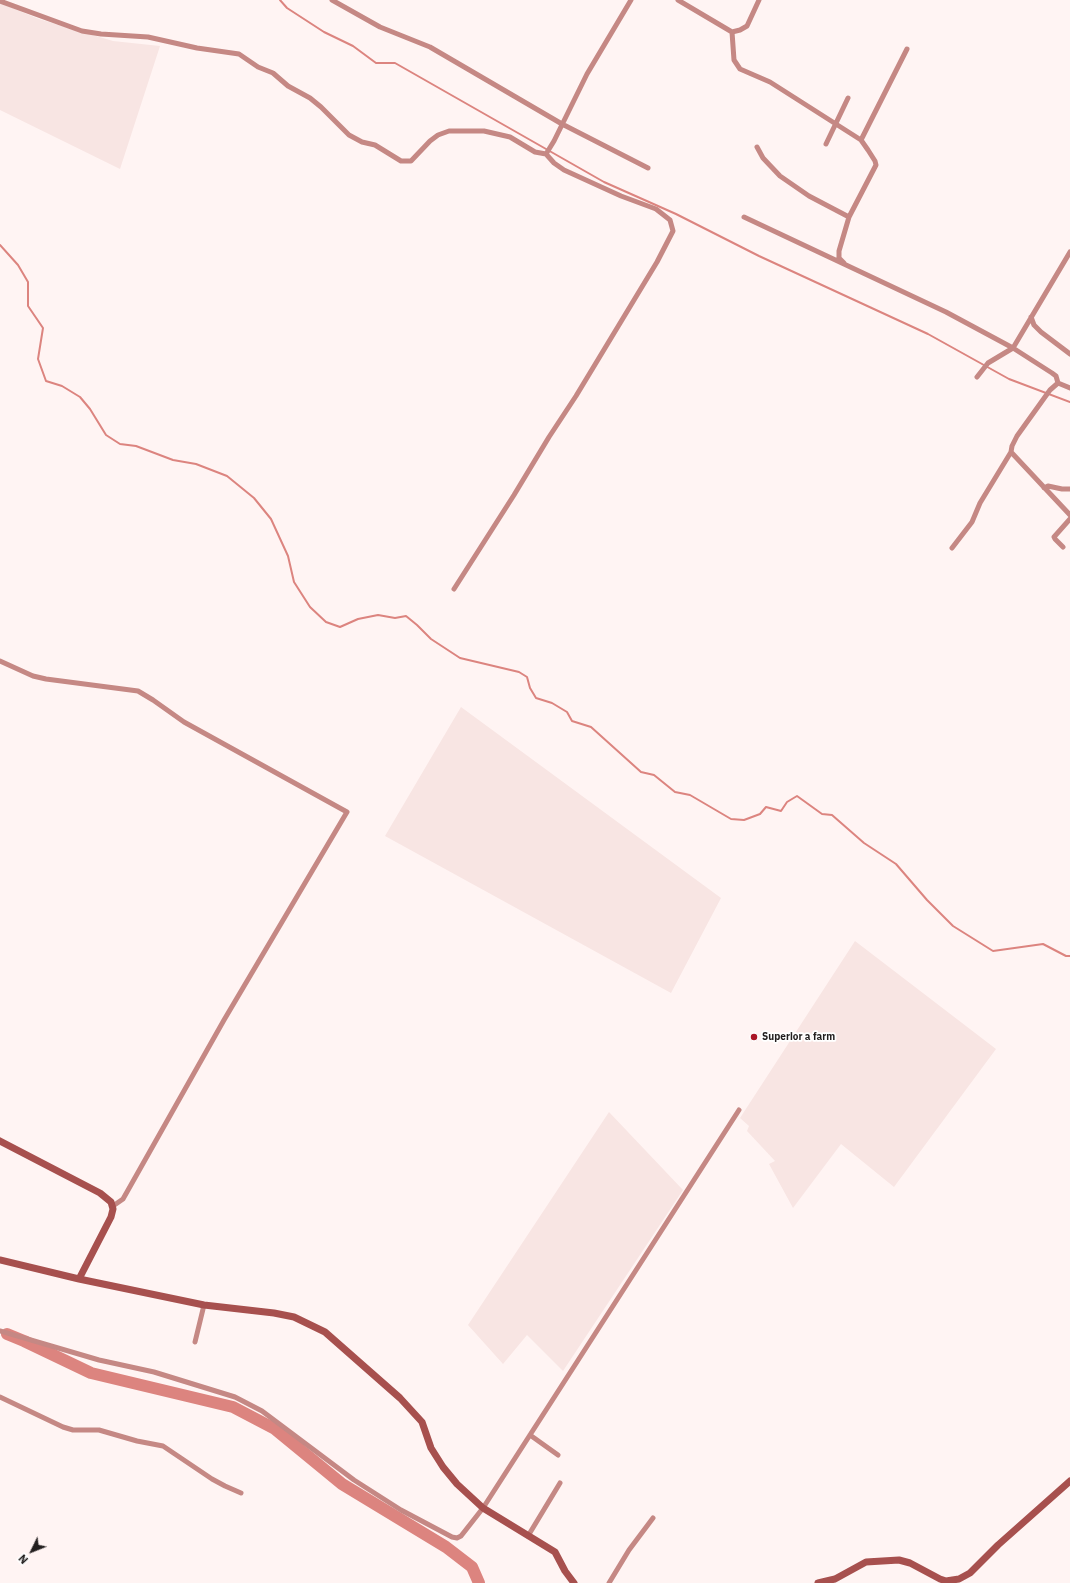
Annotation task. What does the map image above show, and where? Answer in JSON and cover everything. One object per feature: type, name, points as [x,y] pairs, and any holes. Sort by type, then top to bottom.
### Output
[{"type":"street","points":[[332,0],[380,27],[430,47],[562,124],[648,168]]},
{"type":"street","points":[[547,153],[587,74],[631,0]]},
{"type":"street","points":[[678,0],[732,32],[747,26],[759,0]]},
{"type":"street","points":[[0,1],[82,31],[101,34],[148,37],[197,48],[239,54],[258,67],[273,73],[288,86],[321,106],[349,135],[362,142],[375,145],[402,162],[411,161],[430,141],[438,135],[449,131],[465,130],[484,131],[510,137],[535,152],[547,153]]},
{"type":"street","points":[[732,32],[734,60],[740,69],[770,82],[861,140],[875,161],[876,166],[849,217],[839,258],[844,263]]},
{"type":"street","points":[[861,140],[907,49]]},
{"type":"street","points":[[826,144],[848,98]]},
{"type":"street","points":[[756,147],[780,176],[789,183],[809,196],[849,217]]},
{"type":"street","points":[[454,589],[588,376],[657,262],[673,230],[672,223],[668,216],[656,209],[621,196],[564,170],[554,163],[547,153]]},
{"type":"street","points":[[744,218],[844,263],[946,312],[1013,348],[1056,376],[1058,383]]},
{"type":"street","points":[[976,377],[988,363],[1013,348],[1070,252]]},
{"type":"street","points":[[1031,317],[1034,325],[1040,332],[1070,354]]},
{"type":"street","points":[[1058,383],[1070,388]]},
{"type":"street","points":[[952,548],[972,522],[980,503],[1011,452],[1016,436],[1050,390],[1058,383]]},
{"type":"street","points":[[1011,452],[1070,515]]},
{"type":"street","points":[[1044,488],[1048,486],[1070,489]]},
{"type":"street","points":[[1063,547],[1054,537],[1070,519]]},
{"type":"street","points":[[0,661],[33,676],[46,679],[138,691],[184,722],[346,812],[220,1027],[123,1199],[113,1206],[111,1217],[78,1279]]},
{"type":"street","points":[[0,1331],[99,1360],[154,1372],[235,1398],[262,1411],[354,1480],[401,1510],[452,1537],[457,1538],[461,1536],[483,1508],[739,1110]]},
{"type":"street","points":[[0,1141],[100,1193],[108,1199],[113,1206]]},
{"type":"street","points":[[0,1260],[78,1279],[204,1305],[274,1313],[294,1317],[325,1332],[400,1398],[422,1422],[431,1448],[443,1467],[457,1484],[483,1508],[555,1552],[565,1571],[574,1583]]},
{"type":"street","points":[[195,1342],[204,1305]]},
{"type":"street","points":[[0,1397],[63,1427],[73,1430],[99,1430],[163,1446],[218,1483],[241,1493]]},
{"type":"street","points":[[530,1435],[558,1455]]},
{"type":"street","points":[[818,1583],[835,1579],[866,1562],[899,1560],[916,1566],[940,1580],[946,1581],[959,1579],[970,1573],[998,1545],[1070,1481]]},
{"type":"street","points":[[528,1536],[560,1483]]},
{"type":"street","points":[[609,1583],[629,1550],[653,1518]]},
{"type":"shaded area","points":[[0,3],[39,19],[113,41],[160,46],[120,169],[0,110]]},
{"type":"shaded area","points":[[461,707],[721,898],[671,993],[385,836]]},
{"type":"shaded area","points":[[855,941],[996,1049],[894,1187],[841,1144],[793,1208],[769,1164],[775,1161],[747,1131],[749,1126],[740,1118]]},
{"type":"shaded area","points":[[609,1112],[683,1190],[563,1371],[527,1335],[503,1364],[468,1325]]},
{"type":"waterway","points":[[280,0],[287,8],[324,32],[353,46],[376,63],[395,63],[604,182],[676,214],[759,256],[928,334],[1009,379],[1070,402]]},
{"type":"waterway","points":[[0,245],[18,265],[28,282],[28,306],[43,328],[38,359],[46,381],[62,386],[80,397],[90,409],[106,435],[120,444],[136,446],[173,460],[196,464],[227,476],[254,498],[271,519],[288,556],[294,582],[310,607],[326,622],[340,627],[358,619],[378,615],[395,618],[406,616],[431,639],[460,658],[519,672],[527,677],[530,688],[536,698],[552,703],[567,712],[572,721],[591,727],[641,772],[654,775],[675,792],[690,795],[731,819],[744,820],[760,814],[766,807],[781,811],[787,802],[797,796],[822,814],[832,815],[864,843],[896,864],[927,900],[953,926],[993,951],[1043,944],[1066,956],[1070,956]]},
{"type":"waterway","points":[[7,1334],[91,1373],[233,1407],[275,1429],[342,1484],[446,1547],[472,1567],[479,1583]]},
{"type":"place","name":"Superior a farm","points":[[754,1037]]}]
